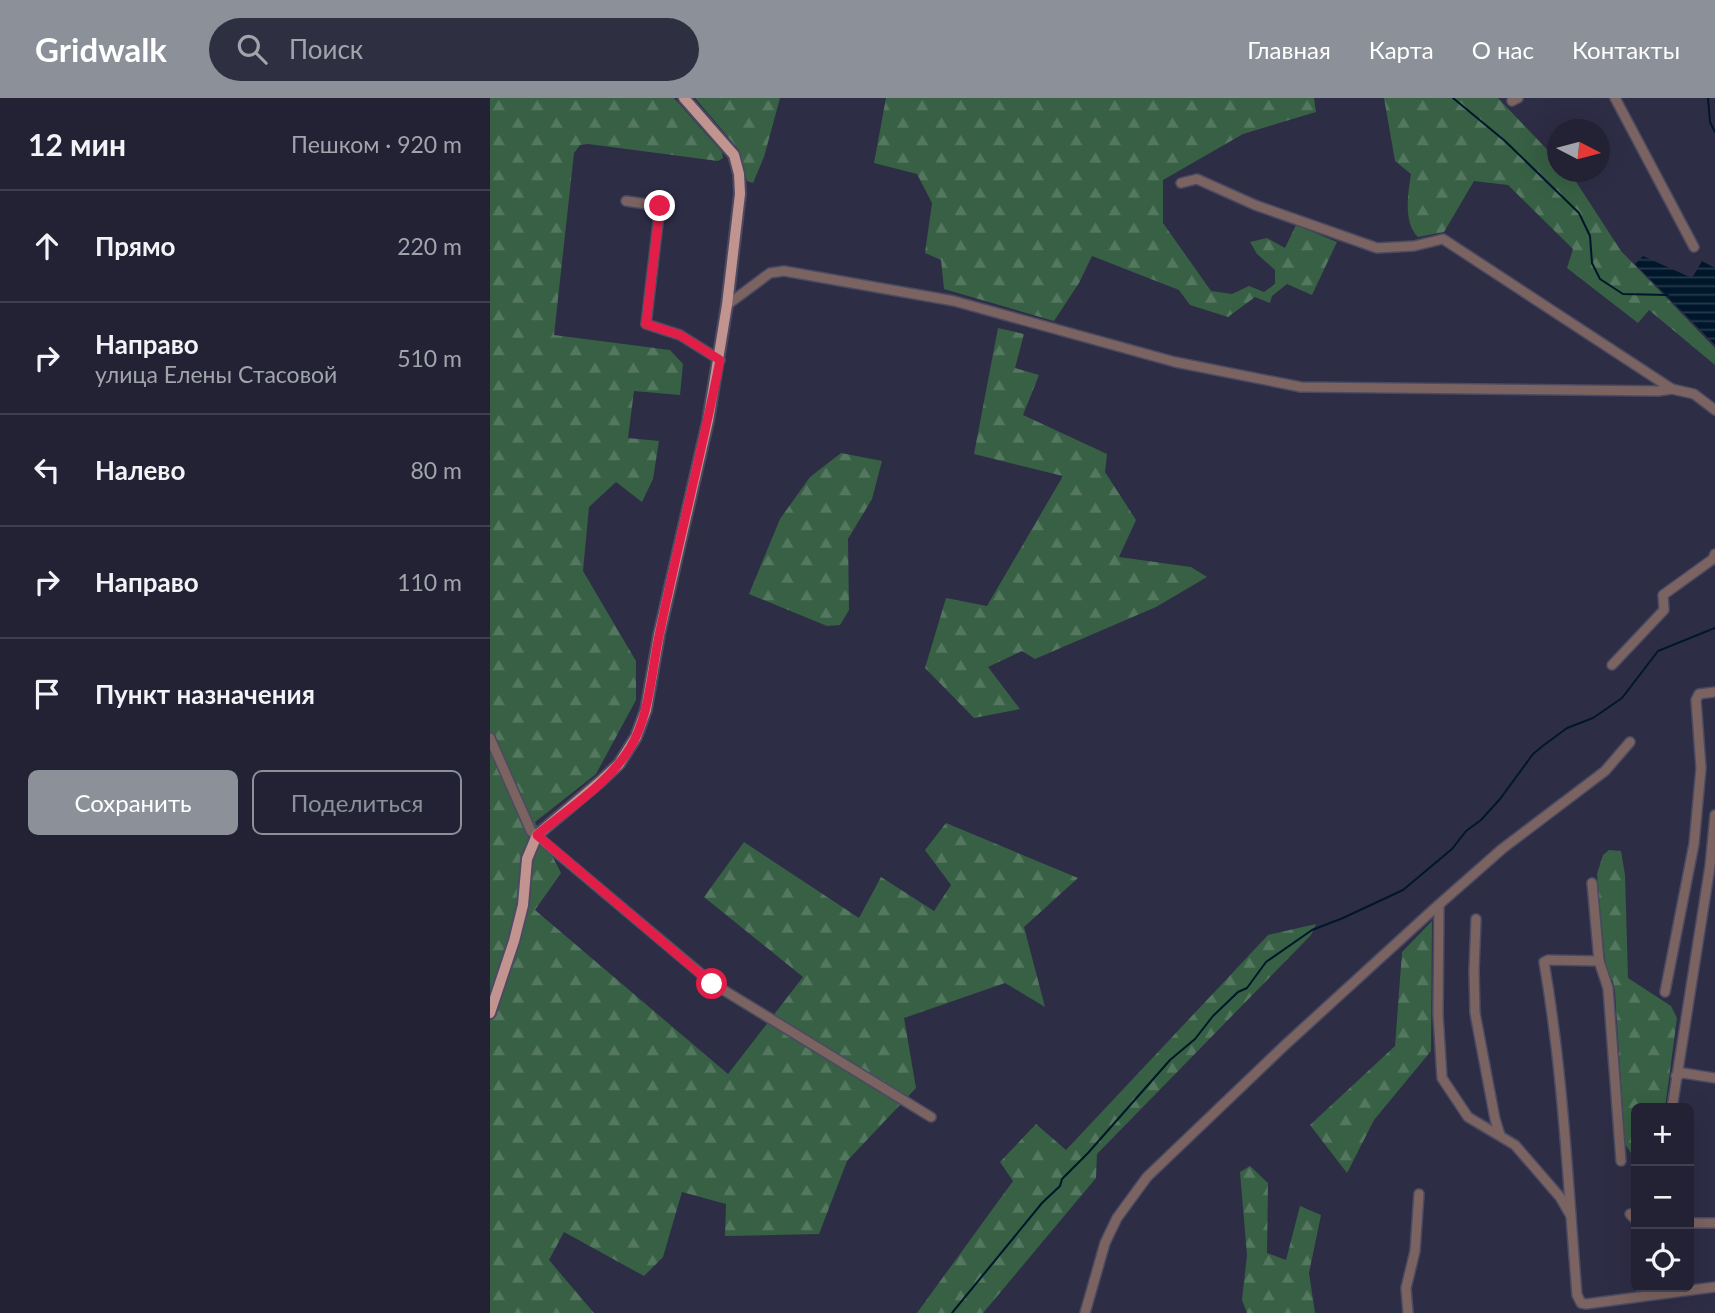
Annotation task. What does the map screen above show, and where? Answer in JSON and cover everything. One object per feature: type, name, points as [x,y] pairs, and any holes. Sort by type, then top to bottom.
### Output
[{"type":"main road","points":[[490,1013],[514,941],[523,905],[527,859],[537,835],[619,764],[636,737],[646,710],[659,635],[720,360],[740,194],[734,155],[684,98]]},
{"type":"street","points":[[1615,98],[1694,247]]},
{"type":"street","points":[[1181,183],[1198,179],[1255,205],[1377,248],[1414,246],[1443,239],[1672,388],[1694,394],[1715,410]]},
{"type":"street","points":[[626,201],[660,206],[646,324],[680,335],[720,360]]},
{"type":"street","points":[[727,305],[770,273],[784,271],[954,302],[1175,362],[1301,387],[1658,391],[1672,388]]},
{"type":"street","points":[[1612,665],[1664,610],[1663,595],[1713,559],[1715,554]]},
{"type":"street","points":[[1665,992],[1695,845],[1701,768],[1696,700],[1699,694],[1715,692]]},
{"type":"street","points":[[490,738],[531,831],[712,984],[931,1117]]},
{"type":"street","points":[[1085,1313],[1105,1243],[1117,1218],[1147,1177],[1284,1045],[1439,905],[1502,849],[1605,771],[1630,742]]},
{"type":"street","points":[[1673,1103],[1710,866],[1715,815]]},
{"type":"street","points":[[1592,883],[1599,961],[1608,988],[1620,1161]]},
{"type":"street","points":[[1439,905],[1438,1014],[1443,1078],[1468,1117],[1515,1145],[1560,1197],[1572,1218]]},
{"type":"street","points":[[1476,919],[1475,1013],[1500,1135]]},
{"type":"street","points":[[1599,961],[1544,962],[1552,1011],[1577,1295],[1581,1303],[1715,1287]]},
{"type":"street","points":[[1676,1076],[1683,1073],[1715,1078]]},
{"type":"street","points":[[1408,1313],[1406,1288],[1415,1251],[1419,1194]]},
{"type":"street","points":[[1694,1223],[1715,1223]]},
{"type":"green space","points":[[490,98],[674,98],[722,152],[723,158],[718,161],[588,144],[580,145],[574,153],[554,335],[670,350],[683,364],[680,395],[634,391],[628,438],[659,441],[653,479],[642,502],[616,482],[589,507],[583,571],[636,661],[636,700],[596,774],[535,822],[561,873],[535,910],[728,1074],[803,977],[704,897],[744,842],[859,918],[881,877],[934,911],[951,885],[925,850],[946,823],[1078,878],[1024,927],[1045,1007],[1005,983],[904,1018],[916,1088],[847,1161],[819,1234],[725,1236],[726,1204],[682,1192],[663,1257],[644,1276],[564,1232],[549,1260],[594,1313],[490,1313]]},
{"type":"green space","points":[[695,98],[780,98],[764,157],[753,183],[747,181],[739,150]]},
{"type":"green space","points":[[886,98],[1314,98],[1316,112],[1243,134],[1163,180],[1163,223],[1211,291],[1232,294],[1249,286],[1264,292],[1275,284],[1275,270],[1257,254],[1250,242],[1267,238],[1285,248],[1296,225],[1337,242],[1312,295],[1287,284],[1272,296],[1270,303],[1255,297],[1228,317],[1190,305],[1179,290],[1092,256],[1079,283],[1054,321],[944,289],[941,260],[925,253],[932,203],[917,174],[874,163]]},
{"type":"green space","points":[[1384,98],[1498,98],[1547,149],[1547,182],[1576,182],[1621,251],[1715,348],[1715,365],[1649,310],[1638,323],[1567,268],[1573,249],[1508,185],[1474,181],[1444,232],[1418,237],[1408,216],[1411,174],[1395,161]]},
{"type":"green space","points":[[998,328],[1024,334],[1015,368],[1039,375],[1023,415],[1107,454],[1105,472],[1136,520],[1119,557],[1191,567],[1207,577],[1156,607],[1035,659],[1022,651],[988,667],[1020,709],[974,718],[925,668],[946,598],[987,606],[1063,476],[974,454]]},
{"type":"green space","points":[[841,453],[882,461],[872,499],[848,539],[849,610],[840,625],[827,626],[749,594],[780,519],[810,477]]},
{"type":"green space","points":[[1609,850],[1621,851],[1625,875],[1628,978],[1671,1006],[1677,1018],[1666,1103],[1631,1103],[1631,1153],[1625,1144],[1615,992],[1613,981],[1607,975],[1603,941],[1597,874],[1603,855]]},
{"type":"green space","points":[[1432,921],[1431,1051],[1374,1120],[1347,1173],[1310,1125],[1395,1046],[1402,952]]},
{"type":"green space","points":[[1316,924],[1311,935],[1097,1154],[1096,1178],[983,1313],[917,1313],[1013,1181],[1000,1162],[1036,1124],[1066,1150],[1268,935]]},
{"type":"green space","points":[[1250,1166],[1268,1183],[1267,1253],[1286,1260],[1300,1206],[1321,1215],[1309,1273],[1315,1313],[1247,1313],[1242,1300],[1247,1255],[1240,1172]]},
{"type":"water","points":[[1643,256],[1692,278],[1702,261],[1715,268],[1715,345],[1635,264]]},
{"type":"waterway","points":[[1453,98],[1505,141],[1579,213],[1590,236],[1592,263],[1600,279],[1623,294],[1668,295]]},
{"type":"waterway","points":[[1708,98],[1710,122],[1715,132]]},
{"type":"waterway","points":[[952,1313],[1042,1203],[1060,1186],[1062,1179],[1170,1060],[1195,1039],[1213,1016],[1238,992],[1247,988],[1266,962],[1312,930],[1403,890],[1452,849],[1466,831],[1481,820],[1533,754],[1567,728],[1593,718],[1622,698],[1658,651],[1715,628]]},
{"type":"route","points":[[660,206],[646,324],[680,335],[720,360],[659,635],[646,710],[636,737],[619,764],[537,835],[712,984]]}]
